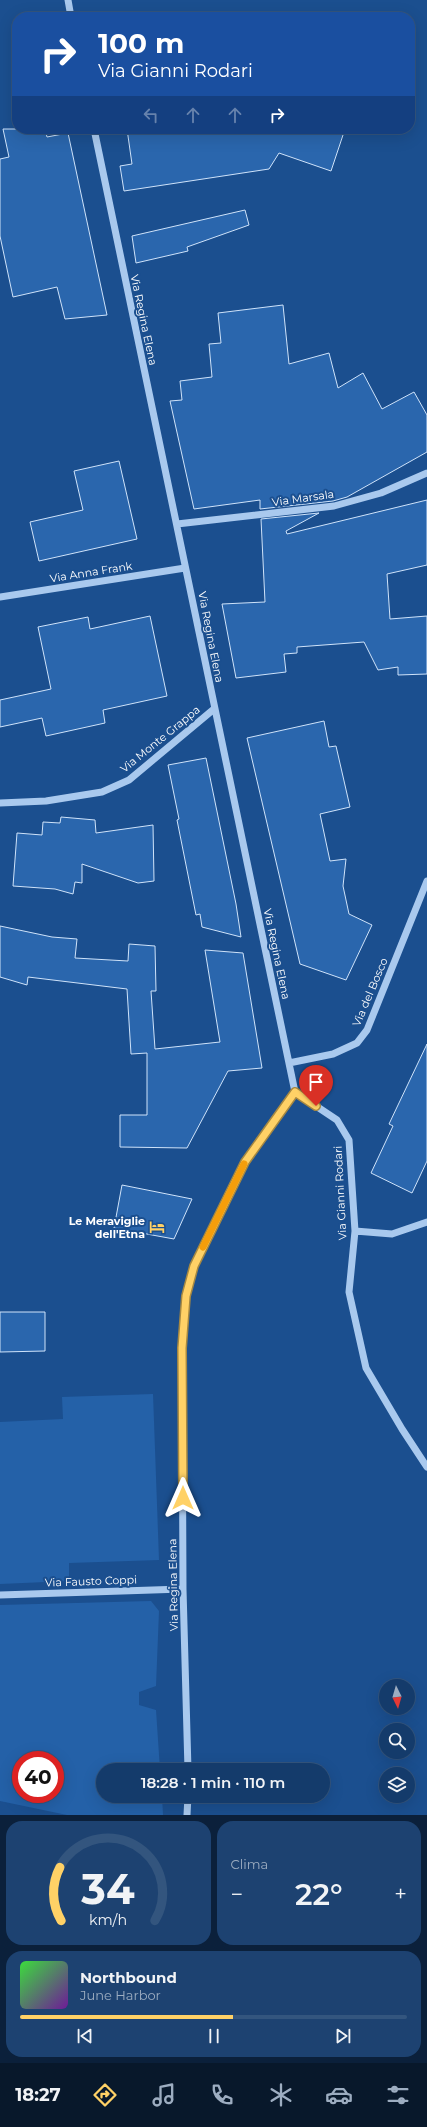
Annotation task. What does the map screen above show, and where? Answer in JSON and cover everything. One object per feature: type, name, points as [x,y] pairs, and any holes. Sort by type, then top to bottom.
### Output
[{"type":"street","points":[[68,0],[70,12]]},
{"type":"street","name":"Via Regina Elena","points":[[95,134],[295,1092],[245,1162],[194,1266],[186,1296],[182,1348],[183,1588],[188,1763]]},
{"type":"street","name":"Via Marsala","points":[[177,524],[334,506],[381,493],[427,473]]},
{"type":"street","name":"Via Anna Frank","points":[[0,597],[186,568]]},
{"type":"street","name":"Via Monte Grappa","points":[[0,803],[46,801],[102,792],[129,780],[214,709]]},
{"type":"street","name":"Via del Bosco","points":[[289,1063],[333,1054],[357,1043],[367,1030],[427,881]]},
{"type":"street","name":"Via Gianni Rodari","points":[[295,1092],[337,1120],[349,1140],[355,1231],[349,1292],[366,1368],[402,1429],[427,1467]]},
{"type":"street","points":[[355,1231],[392,1234],[427,1222]]},
{"type":"street","name":"Via Fausto Coppi","points":[[0,1595],[183,1588]]},
{"type":"street","points":[[187,1815],[188,1803]]},
{"type":"shaded area","points":[[153,1394],[159,1560],[69,1563],[69,1581],[0,1584],[0,1422],[63,1419],[62,1397]]},
{"type":"shaded area","points":[[151,1601],[159,1611],[156,1686],[139,1692],[139,1705],[156,1710],[160,1763],[96,1763],[96,1803],[162,1803],[163,1815],[67,1815],[0,1801],[0,1605]]},
{"type":"building","points":[[3,129],[12,129],[12,134],[46,134],[47,137],[68,134],[107,315],[65,319],[57,287],[13,297],[0,236],[0,159],[9,157]]},
{"type":"building","points":[[128,134],[343,134],[331,171],[279,153],[269,169],[124,191],[120,166],[132,164]]},
{"type":"building","points":[[245,210],[249,225],[187,247],[188,251],[136,263],[132,236]]},
{"type":"building","points":[[283,305],[289,364],[329,353],[338,388],[363,373],[382,409],[414,392],[427,415],[427,452],[347,497],[333,501],[260,509],[260,500],[194,509],[170,401],[182,400],[180,381],[212,377],[209,344],[221,343],[218,313]]},
{"type":"building","points":[[119,461],[137,539],[39,561],[30,522],[83,510],[74,471]]},
{"type":"building","points":[[427,500],[427,565],[387,574],[390,619],[427,616],[427,674],[398,675],[398,667],[378,670],[364,642],[297,647],[297,653],[284,654],[286,672],[236,678],[222,604],[265,602],[261,519],[319,513],[286,531],[287,534]]},
{"type":"building","points":[[150,616],[167,696],[103,710],[105,723],[46,736],[42,718],[0,727],[0,700],[51,689],[38,627],[88,617],[90,629]]},
{"type":"building","points":[[324,721],[329,747],[336,746],[350,807],[320,814],[330,861],[346,859],[343,886],[349,914],[372,925],[346,980],[300,964],[247,738]]},
{"type":"building","points":[[206,758],[236,904],[241,937],[202,927],[200,914],[196,915],[177,820],[179,819],[168,765]]},
{"type":"building","points":[[61,817],[95,820],[96,833],[153,825],[154,881],[138,883],[82,864],[82,883],[75,882],[73,894],[55,889],[13,886],[17,833],[42,835],[43,822],[60,823]]},
{"type":"building","points":[[0,926],[52,937],[77,939],[75,958],[128,961],[129,944],[155,946],[156,991],[151,991],[155,1049],[220,1042],[205,950],[243,953],[262,1068],[228,1071],[187,1148],[120,1147],[120,1115],[147,1115],[147,1053],[131,1054],[127,989],[28,977],[27,985],[0,977]]},
{"type":"building","points":[[427,1044],[427,1161],[412,1193],[371,1173],[393,1126],[389,1124]]},
{"type":"building","points":[[122,1185],[192,1199],[174,1239],[114,1228]]},
{"type":"building","points":[[0,1312],[45,1312],[45,1351],[0,1352]]},
{"type":"slow traffic","points":[[203,1247],[244,1164]]},
{"type":"place","name":"Le Meraviglie dell'Etna","points":[[157,1227]]},
{"type":"route","points":[[183,1498],[182,1348],[186,1296],[194,1266],[245,1162],[295,1092],[316,1106]]}]
